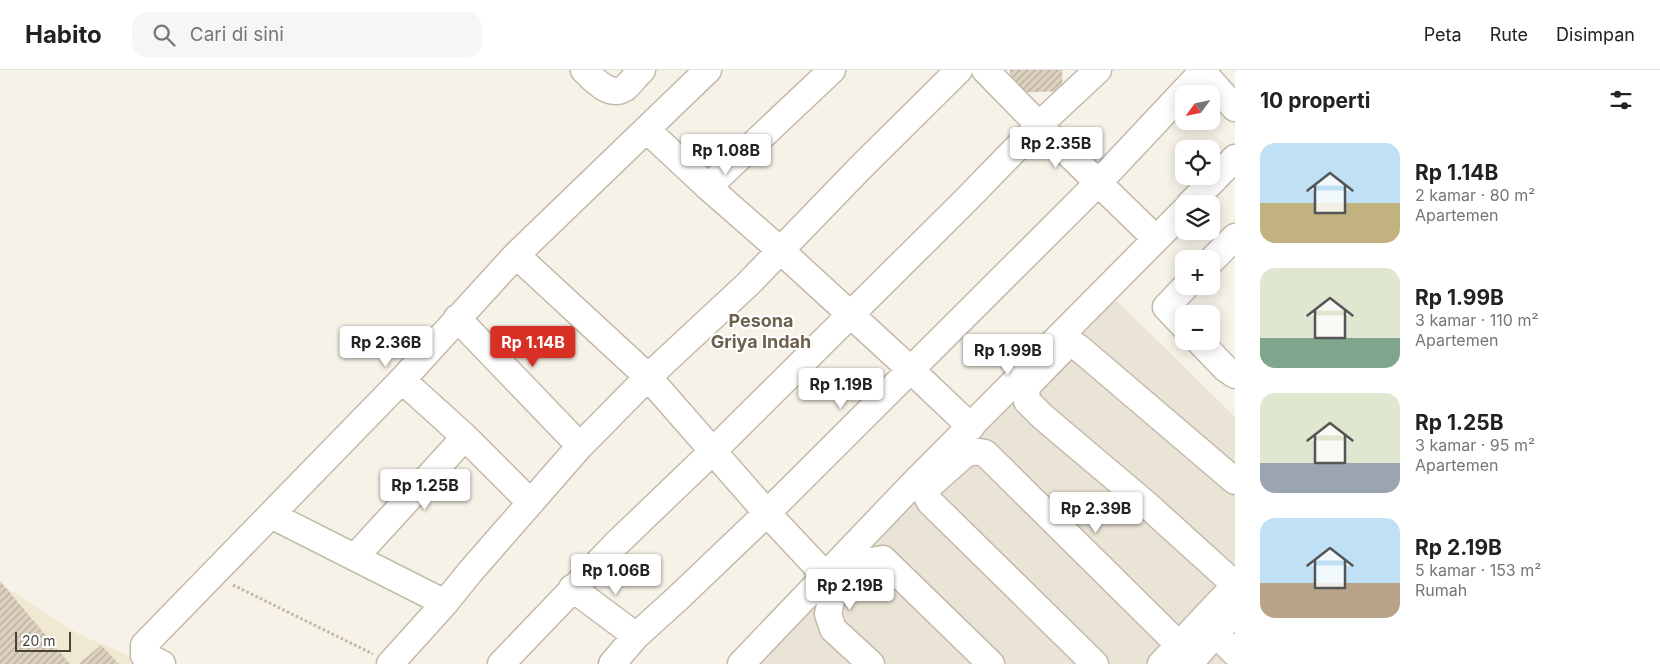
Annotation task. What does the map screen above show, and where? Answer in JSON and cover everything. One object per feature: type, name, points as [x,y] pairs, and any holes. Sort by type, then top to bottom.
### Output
[{"type":"street","points":[[584,70],[595,82],[610,90],[624,89],[642,70]]},
{"type":"street","points":[[162,664],[144,655],[144,645],[402,380],[516,254],[708,70]]},
{"type":"street","points":[[708,187],[832,70]]},
{"type":"street","points":[[391,664],[580,446],[648,377],[748,284],[860,168],[959,70]]},
{"type":"street","points":[[985,70],[1038,125],[1156,239]]},
{"type":"street","points":[[501,664],[572,588],[713,452],[966,200],[1038,125],[1098,70]]},
{"type":"street","points":[[612,664],[636,636],[768,513],[1098,183],[1203,71],[1235,108]]},
{"type":"street","points":[[647,130],[971,427]]},
{"type":"street","points":[[1199,195],[1235,158]]},
{"type":"street","points":[[741,664],[825,575],[1175,219]]},
{"type":"street","points":[[1220,252],[1235,237]]},
{"type":"street","points":[[516,254],[648,377],[713,452],[825,575]]},
{"type":"street","points":[[1175,316],[1166,307],[1177,295]]},
{"type":"street","points":[[457,318],[580,446]]},
{"type":"street","points":[[1232,592],[1146,504],[1043,417],[1027,401],[1026,387],[1066,346],[1072,344],[1080,348],[1235,482]]},
{"type":"street","points":[[1210,350],[1232,368]]},
{"type":"street","points":[[402,380],[465,437],[530,502]]},
{"type":"street","points":[[355,557],[465,437]]},
{"type":"street","points":[[1095,664],[930,502],[925,492],[929,486],[964,455],[973,451],[985,453],[1184,654]]},
{"type":"street","points":[[271,515],[445,603]]},
{"type":"street","points":[[870,664],[833,629],[828,614],[832,597],[854,569],[866,562],[883,559],[991,664]]},
{"type":"street","points":[[572,588],[636,636]]},
{"type":"street","points":[[1161,664],[1184,654],[1216,634],[1232,592]]},
{"type":"street","points":[[1184,654],[1232,592]]},
{"type":"street","points":[[1216,634],[1235,653]]},
{"type":"path","points":[[214,575],[391,664]]},
{"type":"shaded area","points":[[1110,294],[1235,417],[1235,664],[751,664]]},
{"type":"shaded area","points":[[0,584],[80,635],[149,664],[0,664]]},
{"type":"building","points":[[1010,70],[1062,70],[1063,91],[1011,93]]},
{"type":"building","points":[[0,581],[70,664],[0,664]]},
{"type":"building","points":[[101,645],[119,664],[79,664]]},
{"type":"district","name":"Pesona Griya Indah","points":[[761,331]]}]
